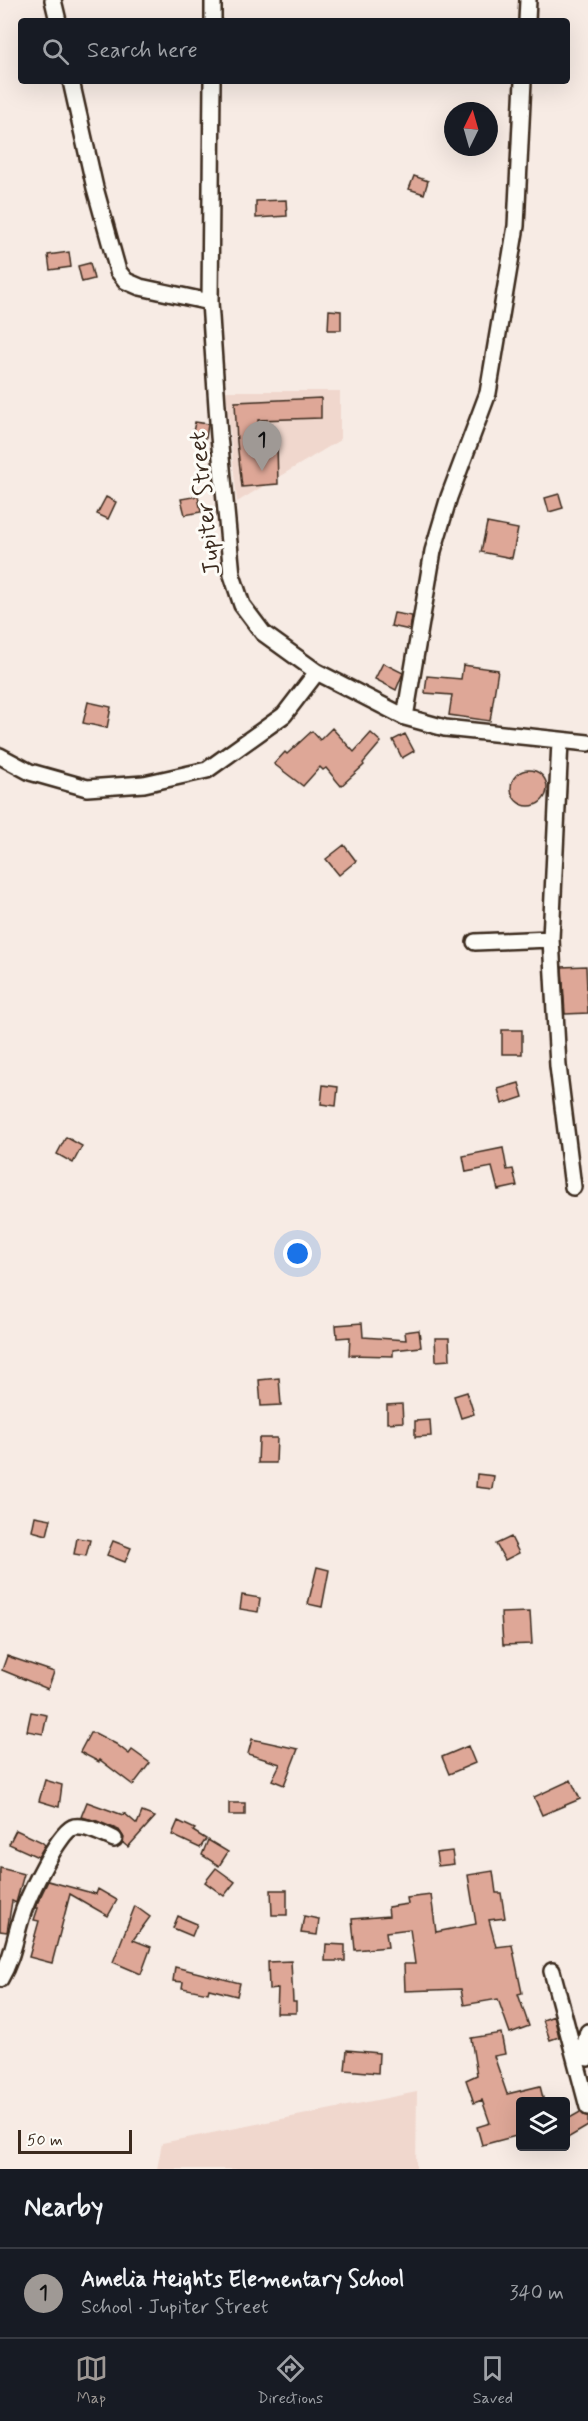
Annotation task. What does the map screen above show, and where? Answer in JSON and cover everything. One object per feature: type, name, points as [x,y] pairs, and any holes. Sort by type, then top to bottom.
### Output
[{"type":"street","points":[[53,0],[57,18]]},
{"type":"street","points":[[213,0],[213,18]]},
{"type":"street","points":[[527,18],[528,0]]},
{"type":"street","points":[[72,84],[95,188],[118,271],[126,281],[140,287],[210,302]]},
{"type":"street","name":"Jupiter Street","points":[[212,84],[210,302],[232,575],[242,606],[263,633],[317,672],[405,717],[445,728],[588,743]]},
{"type":"street","points":[[405,717],[433,551],[449,497],[488,393],[516,226],[524,84]]},
{"type":"street","points":[[0,756],[30,772],[87,788],[144,784],[207,770],[284,715],[317,672]]},
{"type":"street","points":[[560,741],[551,939],[558,1066],[573,1187]]},
{"type":"street","points":[[475,942],[551,939]]},
{"type":"street","points":[[0,1979],[10,1964],[24,1910],[38,1879],[68,1830],[78,1827],[114,1839]]},
{"type":"street","points":[[552,1971],[588,2107]]},
{"type":"street","points":[[588,2032],[585,2044],[588,2058]]},
{"type":"shaded area","points":[[226,391],[340,391],[340,440],[237,502]]},
{"type":"shaded area","points":[[417,2092],[416,2169],[157,2169],[162,2143]]},
{"type":"building","points":[[414,176],[428,181],[424,194],[409,189]]},
{"type":"building","points":[[286,200],[287,216],[256,218],[256,201]]},
{"type":"building","points":[[69,252],[71,267],[50,270],[48,255]]},
{"type":"building","points":[[90,263],[94,279],[82,282],[78,266]]},
{"type":"building","points":[[329,310],[341,311],[341,330],[328,330]]},
{"type":"building","points":[[321,398],[321,418],[258,420],[259,445],[277,444],[278,484],[242,487],[235,402]]},
{"type":"building","points":[[195,422],[208,424],[206,438],[192,437]]},
{"type":"building","points":[[559,494],[563,508],[549,512],[545,498]]},
{"type":"building","points":[[198,496],[201,512],[185,515],[181,499]]},
{"type":"building","points":[[106,497],[116,502],[108,519],[97,514]]},
{"type":"building","points":[[487,523],[518,529],[512,558],[481,552]]},
{"type":"building","points":[[394,613],[412,616],[410,630],[391,626]]},
{"type":"building","points":[[383,663],[403,673],[396,690],[375,679]]},
{"type":"building","points":[[463,665],[498,670],[490,721],[449,715],[452,695],[425,693],[427,676],[461,679]]},
{"type":"building","points":[[88,702],[111,707],[107,728],[83,723]]},
{"type":"building","points":[[332,728],[354,752],[371,733],[381,742],[363,763],[364,765],[341,786],[326,768],[323,770],[320,767],[303,786],[274,764],[285,752],[287,754],[312,731],[320,740]]},
{"type":"building","points":[[405,734],[414,751],[402,758],[393,740]]},
{"type":"building","points":[[529,770],[541,776],[547,788],[541,800],[529,806],[517,800],[511,788],[517,776]]},
{"type":"building","points":[[344,845],[356,861],[339,875],[326,859]]},
{"type":"building","points":[[586,966],[588,1013],[565,1014],[562,967]]},
{"type":"building","points":[[502,1030],[522,1030],[522,1054],[502,1054]]},
{"type":"building","points":[[519,1083],[523,1097],[502,1104],[498,1089]]},
{"type":"building","points":[[323,1085],[338,1087],[336,1106],[321,1104]]},
{"type":"building","points":[[66,1137],[82,1146],[73,1163],[57,1154]]},
{"type":"building","points":[[503,1148],[507,1170],[513,1169],[517,1186],[498,1190],[492,1167],[466,1172],[463,1156]]},
{"type":"building","points":[[362,1323],[363,1337],[406,1340],[405,1332],[419,1330],[421,1347],[393,1350],[393,1356],[349,1355],[350,1337],[337,1338],[336,1325]]},
{"type":"building","points":[[435,1338],[449,1338],[450,1360],[436,1361]]},
{"type":"building","points":[[279,1378],[281,1405],[261,1406],[259,1380]]},
{"type":"building","points":[[467,1392],[474,1414],[461,1418],[454,1396]]},
{"type":"building","points":[[402,1404],[403,1422],[387,1423],[387,1405]]},
{"type":"building","points":[[430,1420],[431,1436],[415,1437],[415,1421]]},
{"type":"building","points":[[259,1438],[277,1438],[276,1463],[258,1463]]},
{"type":"building","points":[[477,1474],[494,1476],[492,1489],[476,1487]]},
{"type":"building","points":[[35,1516],[51,1519],[47,1535],[32,1531]]},
{"type":"building","points":[[511,1537],[519,1553],[505,1560],[496,1544]]},
{"type":"building","points":[[77,1538],[90,1540],[86,1556],[74,1554]]},
{"type":"building","points":[[113,1541],[131,1548],[125,1562],[107,1555]]},
{"type":"building","points":[[317,1567],[329,1570],[322,1607],[308,1604]]},
{"type":"building","points":[[242,1595],[260,1598],[258,1612],[240,1609]]},
{"type":"building","points":[[530,1612],[532,1644],[503,1645],[501,1613]]},
{"type":"building","points":[[7,1656],[54,1672],[48,1689],[2,1670]]},
{"type":"building","points":[[31,1712],[47,1715],[43,1734],[27,1731]]},
{"type":"building","points":[[90,1733],[95,1733],[116,1744],[129,1754],[132,1750],[150,1763],[133,1785],[100,1760],[99,1762],[80,1752]]},
{"type":"building","points":[[252,1739],[298,1749],[284,1785],[272,1780],[280,1764],[248,1754]]},
{"type":"building","points":[[468,1746],[475,1763],[449,1774],[442,1757]]},
{"type":"building","points":[[45,1780],[62,1785],[59,1807],[39,1801]]},
{"type":"building","points":[[571,1780],[580,1799],[542,1815],[534,1797]]},
{"type":"building","points":[[87,1802],[123,1815],[124,1813],[137,1824],[142,1812],[155,1817],[128,1847],[123,1843],[124,1838],[119,1830],[81,1817]]},
{"type":"building","points":[[229,1803],[245,1803],[245,1815],[229,1815]]},
{"type":"building","points":[[178,1821],[195,1829],[193,1831],[206,1839],[200,1848],[172,1835]]},
{"type":"building","points":[[16,1830],[45,1845],[38,1857],[9,1844]]},
{"type":"building","points":[[208,1840],[228,1852],[219,1866],[202,1855]]},
{"type":"building","points":[[452,1851],[454,1864],[438,1866],[436,1853]]},
{"type":"building","points":[[0,1868],[24,1874],[16,1903],[12,1901],[7,1932],[0,1931]]},
{"type":"building","points":[[216,1868],[235,1882],[224,1896],[205,1882]]},
{"type":"building","points":[[493,1871],[496,1893],[501,1893],[505,1918],[489,1920],[496,1947],[512,1945],[522,1993],[518,1994],[529,2026],[510,2033],[498,1999],[464,2005],[461,1989],[405,1991],[404,1964],[415,1964],[410,1929],[386,1932],[388,1947],[355,1950],[352,1919],[389,1916],[388,1907],[408,1904],[407,1898],[431,1895],[436,1932],[476,1924],[468,1875]]},
{"type":"building","points":[[48,1881],[96,1894],[98,1889],[117,1900],[108,1916],[70,1894],[52,1963],[29,1957],[39,1921],[34,1920],[38,1908],[35,1908]]},
{"type":"building","points":[[271,1890],[287,1890],[287,1915],[272,1915]]},
{"type":"building","points":[[135,1906],[150,1917],[133,1940],[151,1947],[141,1974],[113,1962]]},
{"type":"building","points":[[178,1916],[197,1924],[192,1936],[173,1928]]},
{"type":"building","points":[[304,1916],[319,1919],[317,1935],[301,1933]]},
{"type":"building","points":[[326,1944],[345,1945],[345,1961],[325,1961]]},
{"type":"building","points":[[291,1961],[293,2002],[296,2002],[296,2013],[277,2013],[278,1988],[269,1989],[268,1962]]},
{"type":"building","points":[[175,1967],[240,1983],[237,1996],[209,1989],[208,1993],[182,1988],[183,1982],[173,1981]]},
{"type":"building","points":[[554,2016],[559,2037],[550,2040],[543,2020]]},
{"type":"building","points":[[501,2033],[505,2054],[494,2056],[507,2094],[540,2086],[543,2097],[516,2097],[516,2136],[482,2145],[477,2127],[490,2123],[482,2100],[474,2103],[466,2080],[477,2075],[471,2038]]},
{"type":"building","points":[[347,2050],[379,2053],[378,2073],[345,2070]]},
{"type":"building","points":[[580,2112],[588,2116],[588,2126],[570,2137],[570,2118]]},
{"type":"place","name":"Amelia Heights Elementary School","points":[[262,471]]}]
